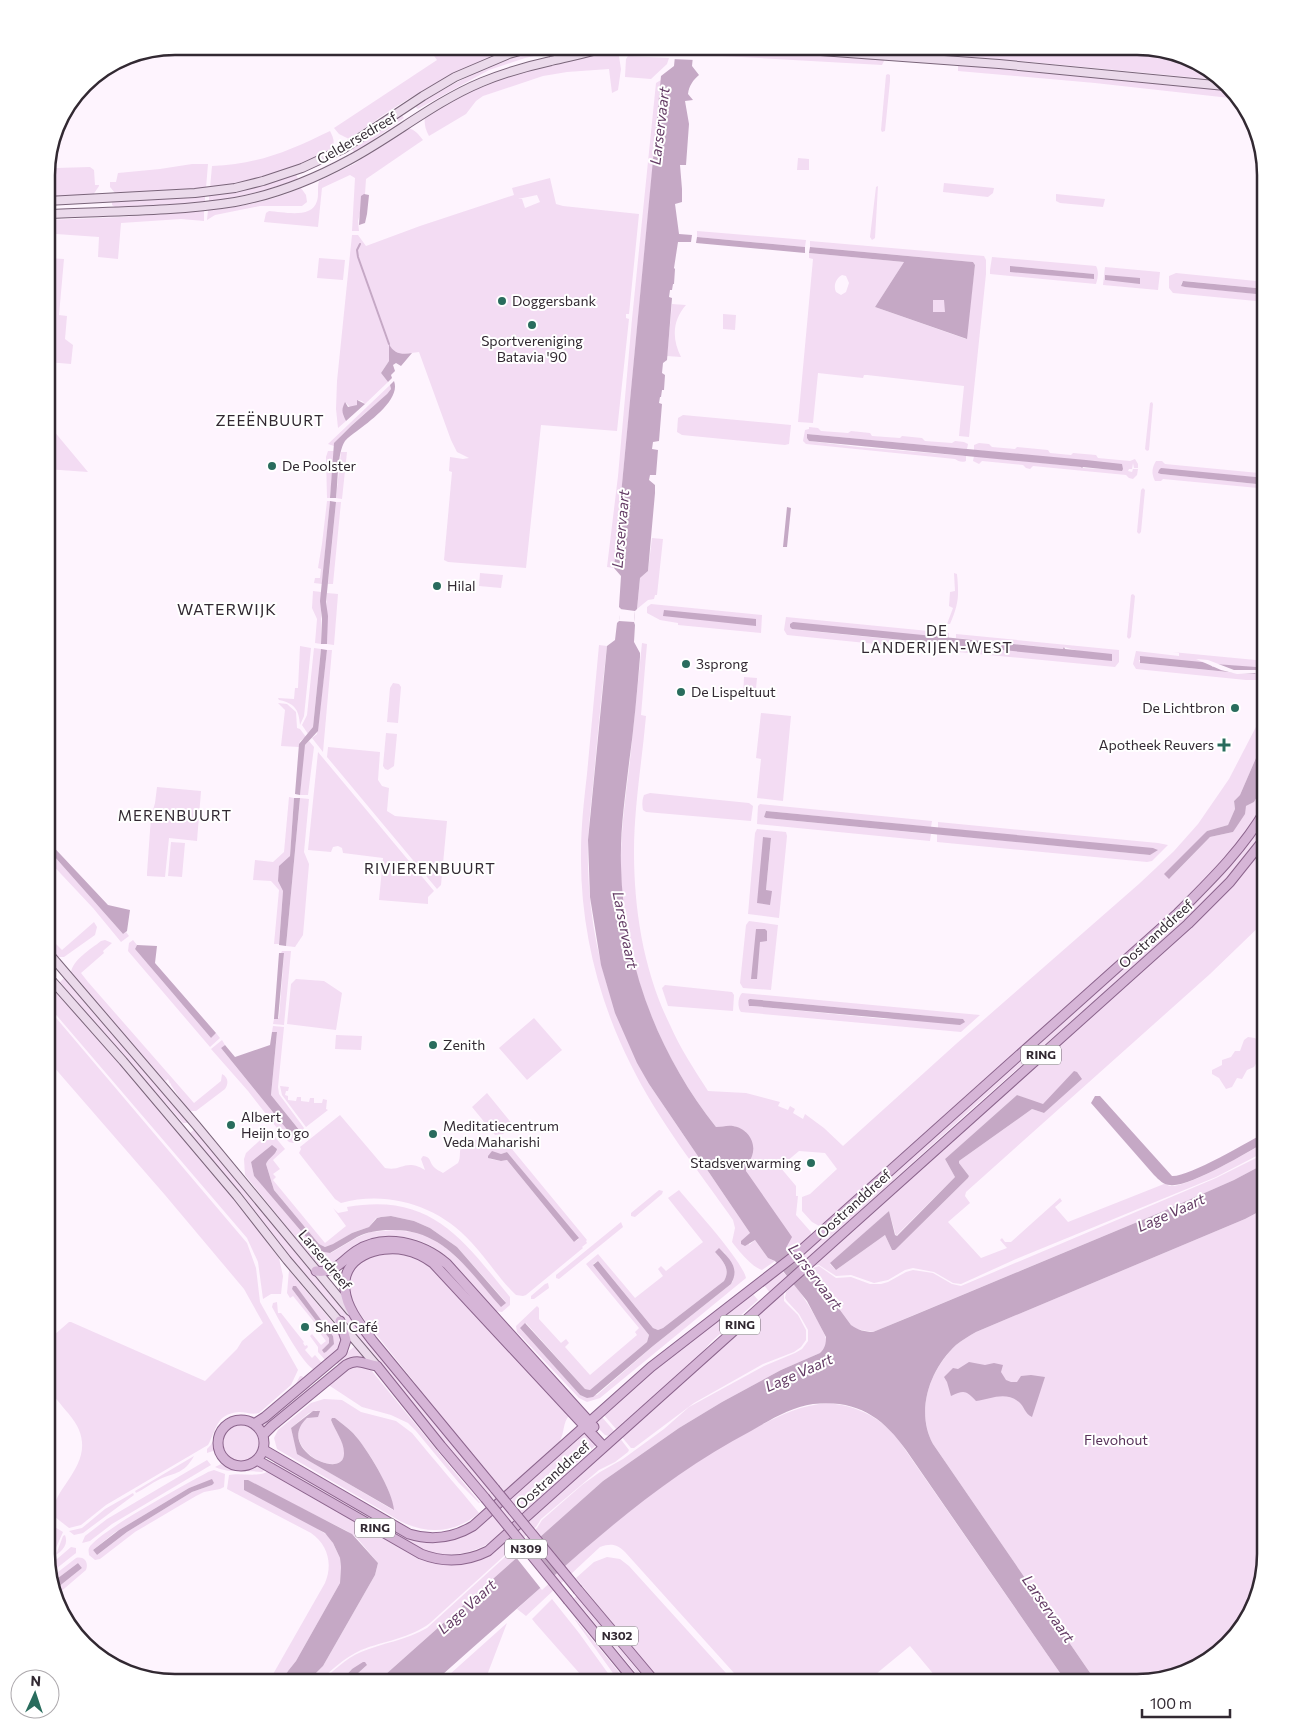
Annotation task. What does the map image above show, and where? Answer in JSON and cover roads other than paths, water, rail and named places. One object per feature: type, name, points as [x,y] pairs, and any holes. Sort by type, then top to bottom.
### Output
[{"type":"main road","name":"Geldersedreef","points":[[55,200],[203,192],[254,183],[302,168],[343,149],[455,77],[507,55]]},
{"type":"main road","name":"Geldersedreef","points":[[55,214],[202,206],[252,198],[307,180],[349,160],[427,110],[482,82],[551,60],[585,55]]},
{"type":"main road","points":[[876,55],[999,64],[1216,85]]},
{"type":"main road","points":[[934,55],[1211,81]]},
{"type":"main road","name":"Oostranddreef","points":[[264,1450],[403,1532],[416,1537],[439,1538],[456,1535],[480,1521],[588,1425],[600,1412],[678,1346],[776,1272],[798,1253],[1178,913],[1240,848],[1257,822]]},
{"type":"main road","name":"Oostranddreef","points":[[257,1460],[421,1554],[437,1559],[460,1560],[479,1555],[493,1547],[1188,924],[1230,882],[1257,848]]},
{"type":"main road","name":"Larserdreef","points":[[55,960],[196,1125],[578,1590]]},
{"type":"main road","name":"Larserdreef","points":[[55,984],[123,1060],[237,1196],[287,1260],[340,1321],[440,1446],[568,1600]]},
{"type":"main road","points":[[316,1270],[331,1271],[356,1251],[378,1243],[407,1243],[431,1252],[447,1264],[606,1445]]},
{"type":"main road","points":[[353,1315],[345,1292],[344,1281],[349,1267],[357,1259],[384,1249],[405,1250],[425,1257],[441,1269],[577,1412],[600,1412]]},
{"type":"main road","points":[[254,1424],[265,1418],[340,1354],[345,1345],[345,1337],[340,1321]]},
{"type":"main road","points":[[263,1435],[338,1371],[354,1361],[377,1366]]},
{"type":"main road","points":[[574,1436],[577,1412]]},
{"type":"main road","points":[[243,1420],[254,1424],[263,1435],[264,1450],[257,1460],[250,1465],[236,1466],[225,1460],[218,1447],[221,1432],[230,1422],[243,1420]]},
{"type":"main road","name":"N302","points":[[578,1590],[648,1674]]},
{"type":"main road","name":"N302","points":[[568,1600],[629,1674]]},
{"type":"water","points":[[675,55],[693,55],[692,66],[699,75],[692,83],[688,94],[693,100],[685,101],[689,124],[686,165],[680,165],[682,202],[675,204],[679,234],[692,235],[691,242],[678,242],[674,268],[674,284],[672,290],[670,290],[669,297],[672,298],[667,360],[663,363],[662,373],[665,375],[664,390],[662,390],[659,403],[662,404],[659,441],[653,442],[652,449],[658,450],[656,475],[650,475],[649,480],[655,485],[655,493],[648,571],[640,578],[634,622],[634,642],[640,657],[623,814],[621,865],[623,901],[628,936],[636,970],[660,1036],[676,1068],[716,1127],[738,1127],[750,1136],[753,1151],[746,1171],[792,1237],[786,1248],[808,1273],[821,1284],[851,1325],[867,1332],[873,1332],[1159,1213],[1257,1168],[1257,1213],[976,1332],[958,1343],[947,1355],[939,1366],[928,1391],[925,1418],[933,1444],[1091,1674],[1061,1674],[906,1450],[888,1428],[867,1413],[855,1408],[842,1404],[828,1403],[813,1404],[781,1414],[696,1463],[670,1481],[595,1540],[443,1674],[386,1674],[603,1481],[679,1428],[781,1370],[820,1353],[825,1344],[826,1337],[807,1301],[775,1261],[768,1258],[755,1240],[745,1246],[741,1244],[741,1241],[750,1233],[649,1084],[637,1063],[615,1013],[601,965],[590,897],[588,840],[607,646],[615,640],[621,609],[619,607],[621,576],[614,568],[661,76],[674,66]]},
{"type":"water","points":[[364,194],[369,195],[367,214],[365,223],[359,225],[361,196]]},
{"type":"water","points":[[697,237],[805,247],[805,253],[696,243]]},
{"type":"water","points":[[810,247],[973,262],[975,265],[967,339],[875,307],[904,262],[809,253]],"holes":[[[933,300],[944,300],[945,312],[933,312]]]},
{"type":"water","points":[[1010,266],[1094,274],[1094,279],[1010,272]]},
{"type":"water","points":[[1105,275],[1140,278],[1140,284],[1105,280]]},
{"type":"water","points":[[1183,281],[1257,288],[1257,294],[1185,287],[1181,286]]},
{"type":"water","points":[[389,344],[393,350],[399,353],[412,353],[401,366],[396,363],[393,365],[395,371],[388,382],[381,373],[389,361]]},
{"type":"water","points":[[394,381],[395,388],[389,402],[376,416],[349,437],[342,446],[336,498],[330,498],[334,443],[387,394],[391,389],[390,385]]},
{"type":"water","points":[[357,400],[365,404],[346,421],[342,412],[345,402],[348,407],[357,405]]},
{"type":"water","points":[[807,434],[1086,460],[1122,464],[1123,469],[1122,471],[1082,468],[809,441]]},
{"type":"water","points":[[1161,468],[1257,477],[1257,484],[1161,474],[1158,473]]},
{"type":"water","points":[[330,501],[336,502],[326,602],[328,616],[327,644],[321,644],[322,619],[320,601]]},
{"type":"water","points":[[787,507],[791,508],[787,547],[783,547]]},
{"type":"water","points":[[664,610],[756,619],[756,626],[663,616]]},
{"type":"water","points":[[793,622],[1063,649],[1064,647],[1065,649],[1112,654],[1112,661],[792,629],[790,624]]},
{"type":"water","points":[[321,649],[327,650],[318,731],[305,745],[300,795],[295,794],[299,744],[313,727]]},
{"type":"water","points":[[1140,656],[1212,663],[1213,667],[1215,664],[1256,667],[1257,671],[1255,674],[1240,673],[1240,671],[1238,673],[1140,663]]},
{"type":"water","points":[[1256,758],[1257,797],[1254,802],[1246,806],[1245,814],[1233,832],[1210,837],[1169,879],[1164,874],[1207,831],[1228,825],[1235,809],[1234,801],[1240,795]]},
{"type":"water","points":[[294,798],[300,798],[286,946],[279,945],[283,891],[278,881],[279,866],[290,856]]},
{"type":"water","points":[[766,811],[1158,850],[1150,855],[766,818],[764,817]]},
{"type":"water","points":[[763,837],[771,838],[766,890],[772,891],[770,905],[757,903]]},
{"type":"water","points":[[55,849],[108,905],[130,910],[127,931],[123,934],[55,857]]},
{"type":"water","points":[[756,929],[765,929],[767,931],[767,941],[760,942],[757,979],[751,979]]},
{"type":"water","points":[[137,945],[157,946],[155,963],[216,1033],[211,1038],[135,949]]},
{"type":"water","points":[[279,953],[284,953],[278,1019],[274,1019]]},
{"type":"water","points":[[748,1000],[963,1019],[965,1022],[960,1025],[749,1006]]},
{"type":"water","points":[[272,1032],[277,1032],[271,1095],[300,1131],[295,1137],[221,1048],[225,1045],[235,1057],[270,1045]]},
{"type":"water","points":[[1074,1071],[1082,1079],[1044,1113],[1032,1109],[959,1161],[969,1176],[968,1178],[895,1250],[892,1250],[885,1235],[836,1270],[830,1263],[889,1211],[895,1235],[897,1236],[955,1177],[945,1159],[1017,1095],[1043,1104]]},
{"type":"water","points":[[1095,1096],[1100,1096],[1172,1176],[1191,1171],[1257,1137],[1257,1147],[1190,1181],[1168,1185],[1154,1175],[1091,1103]]},
{"type":"water","points":[[272,1145],[277,1149],[266,1164],[274,1190],[319,1244],[325,1247],[333,1244],[352,1233],[369,1227],[377,1218],[381,1217],[391,1216],[414,1221],[430,1228],[457,1247],[506,1303],[501,1307],[466,1266],[440,1244],[425,1236],[409,1231],[381,1230],[357,1237],[330,1253],[318,1251],[254,1176],[251,1162]]},
{"type":"water","points":[[492,1151],[501,1154],[507,1152],[579,1238],[574,1242],[507,1160],[501,1161],[488,1158]]},
{"type":"water","points":[[719,1248],[730,1260],[734,1268],[734,1278],[731,1284],[593,1397],[587,1398],[580,1395],[520,1328],[525,1323],[585,1389],[590,1390],[647,1342],[649,1335],[593,1265],[598,1261],[653,1328],[658,1330],[724,1281],[727,1273],[726,1269],[715,1252]]},
{"type":"water","points":[[293,1286],[296,1286],[333,1336],[334,1344],[324,1353],[322,1350],[329,1343],[329,1338],[292,1289]]},
{"type":"water","points":[[969,1362],[985,1365],[994,1363],[1003,1365],[1001,1372],[1006,1380],[1011,1382],[1017,1382],[1021,1376],[1045,1377],[1032,1417],[1027,1414],[1019,1402],[1008,1397],[1003,1396],[976,1401],[965,1392],[951,1396],[944,1377],[953,1368],[958,1369]]},
{"type":"water","points":[[313,1411],[320,1411],[318,1417],[307,1418],[299,1430],[299,1441],[304,1450],[324,1463],[334,1464],[341,1461],[344,1449],[331,1420],[335,1418],[353,1433],[372,1459],[389,1492],[394,1510],[297,1454],[291,1428]]},
{"type":"water","points":[[212,1479],[214,1483],[212,1485],[192,1492],[127,1532],[97,1555],[93,1550],[119,1530],[189,1488]]},
{"type":"water","points":[[244,1480],[248,1480],[352,1534],[378,1563],[375,1575],[323,1666],[315,1674],[286,1674],[296,1661],[340,1583],[340,1558],[333,1543],[325,1533],[244,1490]]},
{"type":"water","points":[[78,1563],[82,1568],[59,1586],[58,1578]]},
{"type":"water","points":[[363,1662],[367,1665],[357,1674],[347,1674]]},
{"type":"waterway","points":[[360,244],[357,250],[358,257],[389,344]]},
{"type":"place","name":"Doggersbank","points":[[502,301]]},
{"type":"place","name":"Sportvereniging Batavia '90","points":[[532,325]]},
{"type":"place","name":"De Poolster","points":[[272,466]]},
{"type":"place","name":"Hilal","points":[[437,586]]},
{"type":"place","name":"3sprong","points":[[686,664]]},
{"type":"place","name":"De Lispeltuut","points":[[681,692]]},
{"type":"place","name":"De Lichtbron","points":[[1235,708]]},
{"type":"place","name":"Apotheek Reuvers","points":[[1224,745]]},
{"type":"place","name":"Zenith","points":[[433,1045]]},
{"type":"place","name":"Albert Heijn to go","points":[[231,1125]]},
{"type":"place","name":"Meditatiecentrum Veda Maharishi","points":[[433,1134]]},
{"type":"place","name":"Stadsverwarming","points":[[811,1163]]},
{"type":"place","name":"Shell Café","points":[[305,1327]]},
{"type":"district","name":"ZEEËNBUURT","points":[[270,421]]},
{"type":"district","name":"WATERWIJK","points":[[227,609]]},
{"type":"district","name":"DE LANDERIJEN-WEST","points":[[937,640]]},
{"type":"district","name":"MERENBUURT","points":[[175,816]]},
{"type":"district","name":"RIVIERENBUURT","points":[[430,869]]},
{"type":"water label","name":"Larservaart","points":[[660,126]]},
{"type":"water label","name":"Larservaart","points":[[621,529]]},
{"type":"water label","name":"Larservaart","points":[[625,930]]},
{"type":"water label","name":"Lage Vaart","points":[[1171,1213]]},
{"type":"water label","name":"Larservaart","points":[[815,1277]]},
{"type":"water label","name":"Lage Vaart","points":[[799,1373]]},
{"type":"water label","name":"Lage Vaart","points":[[467,1607]]},
{"type":"water label","name":"Larservaart","points":[[1048,1609]]},
{"type":"park label","name":"Flevohout","points":[[1116,1440]]}]
